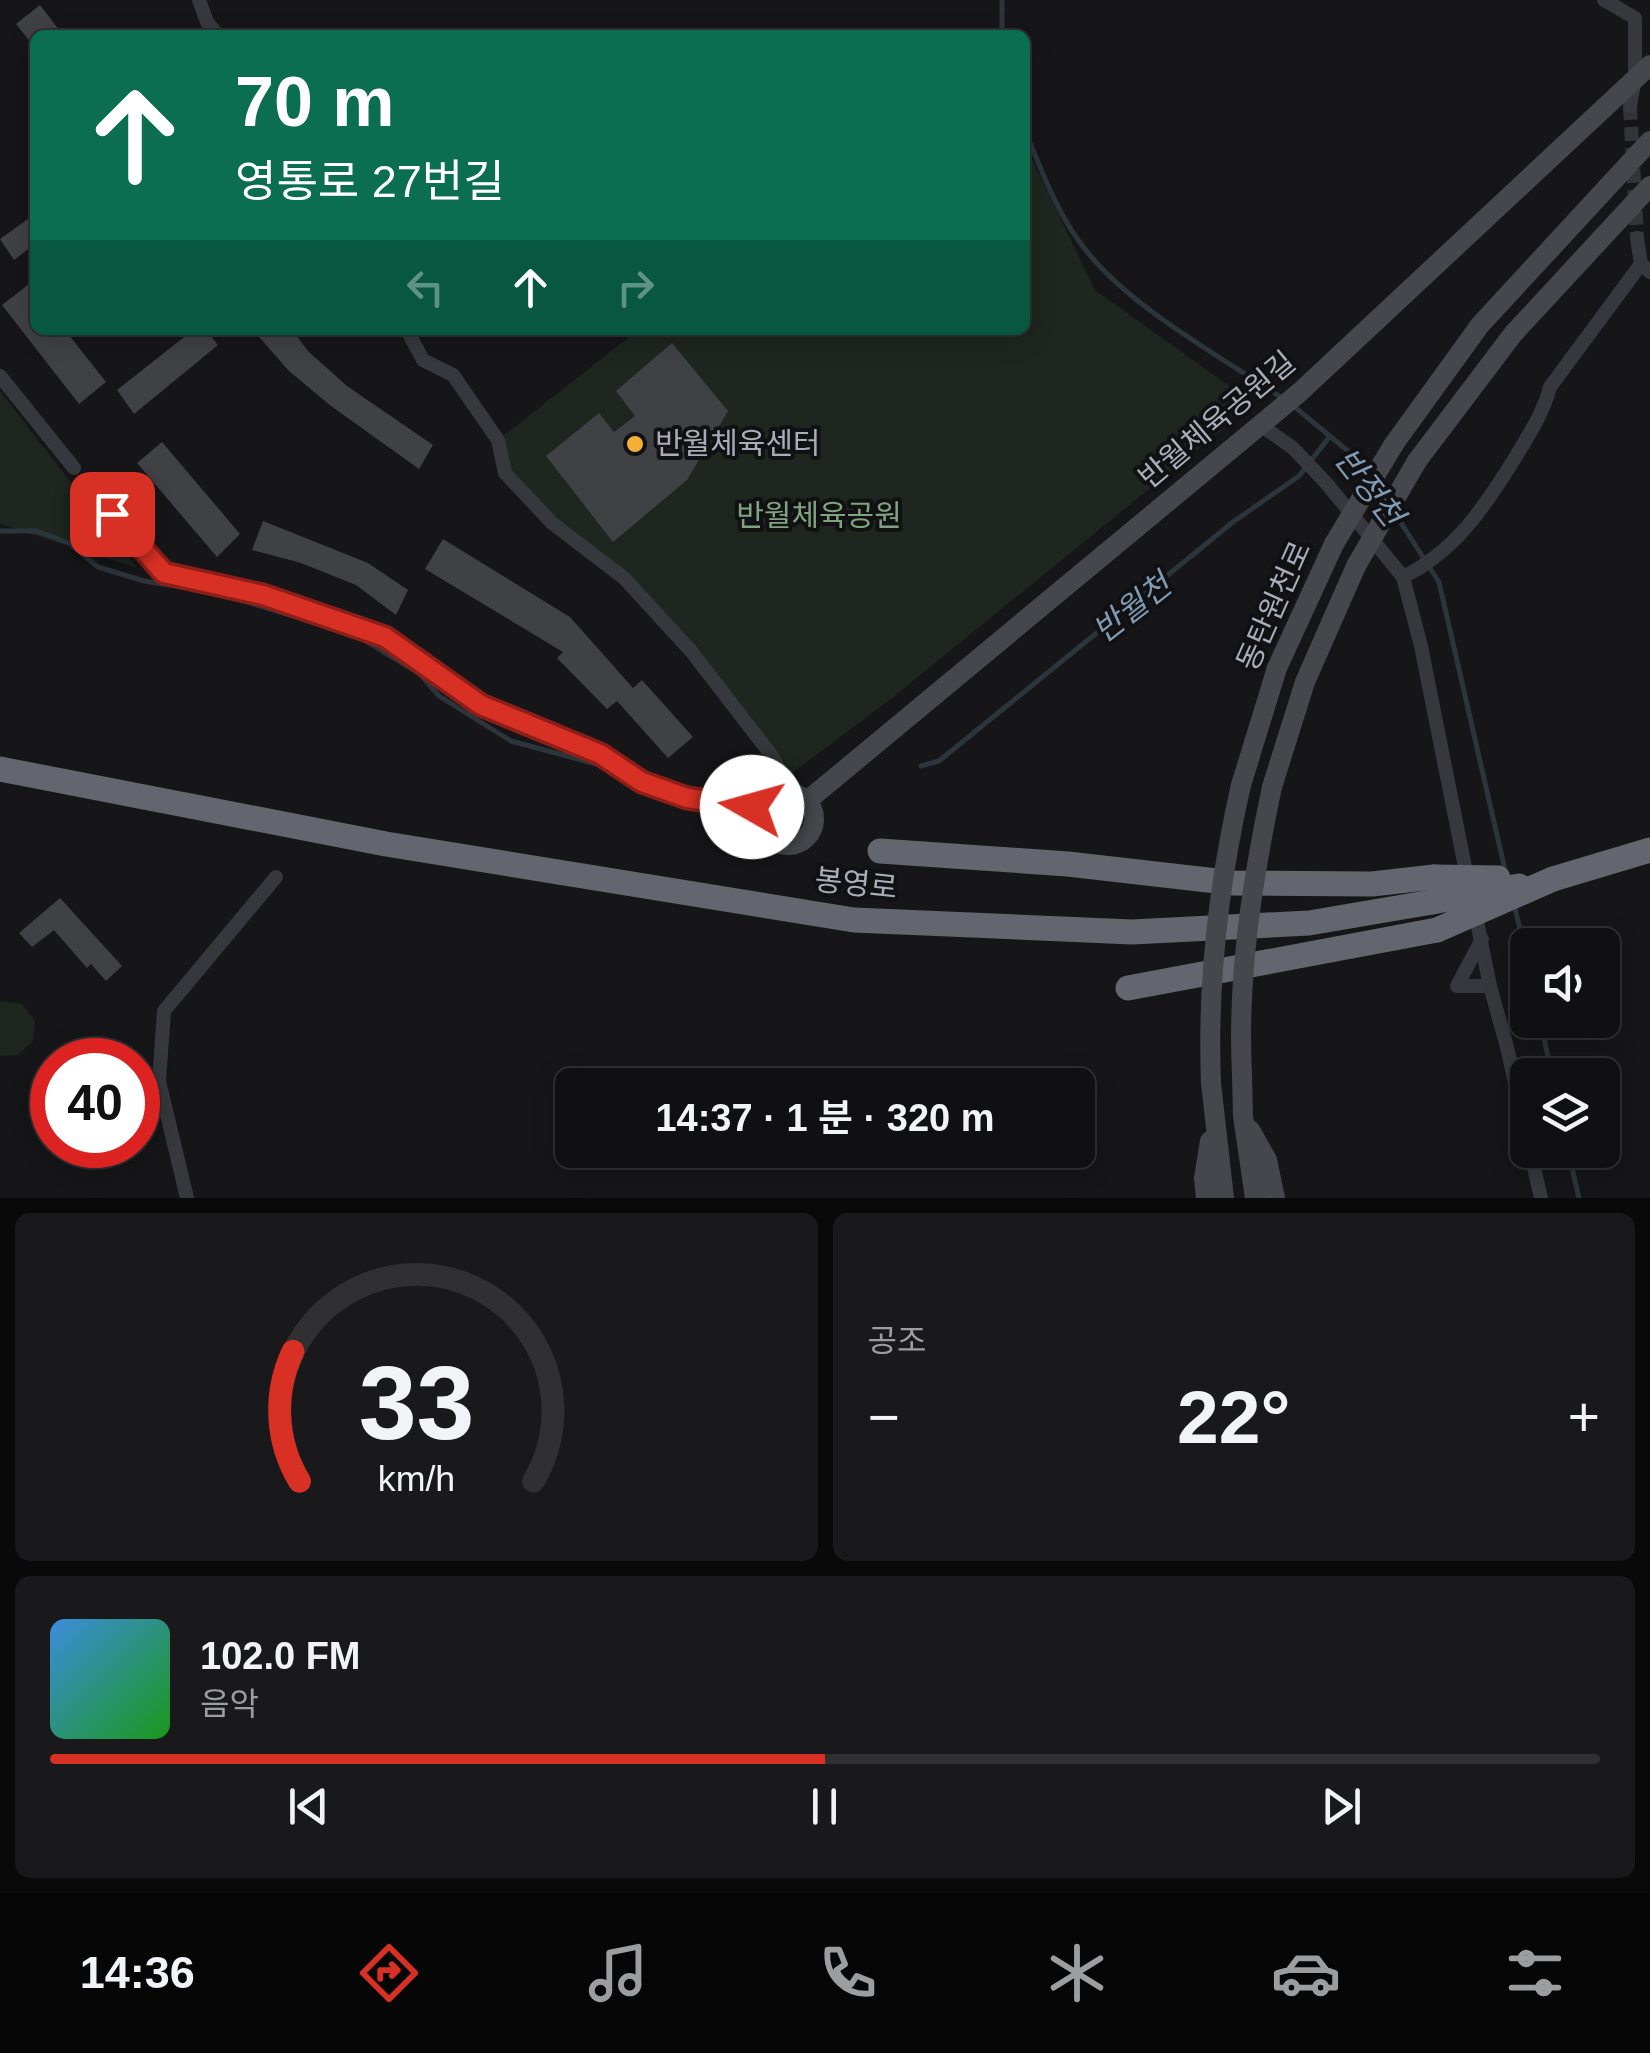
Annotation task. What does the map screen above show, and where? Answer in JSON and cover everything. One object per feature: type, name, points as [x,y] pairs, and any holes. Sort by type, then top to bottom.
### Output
[{"type":"highway","name":"봉영로","points":[[0,769],[386,844],[854,920],[1132,932],[1309,922],[1433,889]]},
{"type":"highway","points":[[1128,988],[1437,930],[1553,879],[1650,850]]},
{"type":"highway","points":[[880,851],[1068,864],[1234,883],[1372,884],[1433,889],[1553,879]]},
{"type":"main road","name":"반월체육공원길","points":[[807,801],[1300,392],[1642,72]]},
{"type":"main road","name":"동탄원천로","points":[[1224,1198],[1209,1030],[1218,917],[1241,784],[1277,668],[1334,544],[1394,444],[1480,325],[1650,141]]},
{"type":"main road","name":"동탄원천로","points":[[1255,1198],[1243,1116],[1240,1012],[1245,944],[1272,787],[1305,682],[1356,566],[1416,462],[1514,334],[1650,186]]},
{"type":"main road","points":[[600,754],[642,782],[687,798],[764,811]]},
{"type":"main road","points":[[784,794],[807,801],[814,817],[806,838],[796,844],[785,845],[770,837],[763,825],[764,811],[772,800],[784,794]]},
{"type":"main road","points":[[1243,1116],[1267,1160],[1275,1198]]},
{"type":"main road","points":[[1206,1198],[1204,1178],[1214,1119]]},
{"type":"street","points":[[199,0],[214,30]]},
{"type":"street","points":[[1604,0],[1635,18]]},
{"type":"street","points":[[1630,106],[1642,72],[1633,0]]},
{"type":"street","points":[[1408,575],[1442,554],[1485,506],[1544,410],[1550,388],[1646,268],[1637,238]]},
{"type":"street","points":[[410,335],[423,360],[453,374],[498,440],[505,473],[552,524],[624,578],[691,651],[772,756],[784,779],[784,794]]},
{"type":"street","points":[[0,376],[74,468]]},
{"type":"street","points":[[1263,421],[1322,478],[1408,575],[1460,853],[1510,1060]]},
{"type":"street","points":[[87,484],[164,573],[263,595],[385,637],[481,705],[600,754]]},
{"type":"street","points":[[187,1198],[159,1081],[164,1011],[276,877]]},
{"type":"street","points":[[1482,938],[1457,986],[1490,986]]},
{"type":"street","points":[[1534,1168],[1541,1198]]},
{"type":"green space","name":"반월체육공원","points":[[1030,155],[1095,290],[1249,400],[1223,429],[892,698],[784,779],[691,651],[505,473],[498,440],[632,335],[1030,335]]},
{"type":"green space","points":[[0,391],[137,568],[0,524]]},
{"type":"green space","points":[[0,1001],[22,1004],[35,1021],[33,1038],[18,1055],[0,1056]]},
{"type":"building","points":[[40,5],[59,30],[30,30],[30,42],[16,24]]},
{"type":"building","points":[[30,218],[30,248],[14,260],[0,239]]},
{"type":"building","points":[[29,284],[30,335],[69,335],[106,382],[79,404],[2,305]]},
{"type":"building","points":[[187,335],[210,335],[218,345],[134,414],[117,390]]},
{"type":"building","points":[[257,335],[296,335],[347,386],[433,445],[419,469],[331,406],[289,371]]},
{"type":"building","name":"반월체육센터","points":[[672,343],[728,411],[687,480],[613,542],[546,456],[599,413],[614,432],[635,416],[616,391]]},
{"type":"building","points":[[162,442],[240,534],[217,557],[137,463]]},
{"type":"building","points":[[263,521],[368,563],[408,590],[396,615],[356,585],[301,563],[252,550]]},
{"type":"building","points":[[443,539],[570,617],[633,688],[642,680],[693,737],[668,758],[617,701],[607,709],[557,658],[563,652],[425,569]]},
{"type":"building","points":[[60,898],[122,966],[106,981],[91,964],[87,968],[54,930],[32,947],[19,933]]},
{"type":"waterway","name":"반정천","points":[[1002,0],[1002,30]]},
{"type":"waterway","name":"반정천","points":[[1030,142],[1069,226],[1108,275],[1180,332],[1282,398]]},
{"type":"waterway","name":"반정천","points":[[1291,404],[1348,451],[1366,475]]},
{"type":"waterway","name":"반월천","points":[[921,766],[939,761],[1233,522],[1299,476],[1330,436]]},
{"type":"waterway","name":"반정천","points":[[1394,512],[1439,582],[1505,870]]},
{"type":"waterway","name":"반월천","points":[[0,531],[36,531],[69,543],[98,567],[144,581],[218,593],[358,636],[420,674],[439,696],[511,741],[600,765]]},
{"type":"waterway","name":"반정천","points":[[1514,905],[1520,928]]},
{"type":"waterway","name":"반정천","points":[[1544,1038],[1548,1058]]},
{"type":"waterway","name":"반정천","points":[[1572,1168],[1579,1198]]},
{"type":"tunnel","points":[[1630,106],[1637,238]]},
{"type":"place","name":"반월체육센터","points":[[635,444]]},
{"type":"route","points":[[112,514],[164,573],[263,595],[385,637],[481,705],[600,754],[642,782],[687,798],[752,807]]}]
